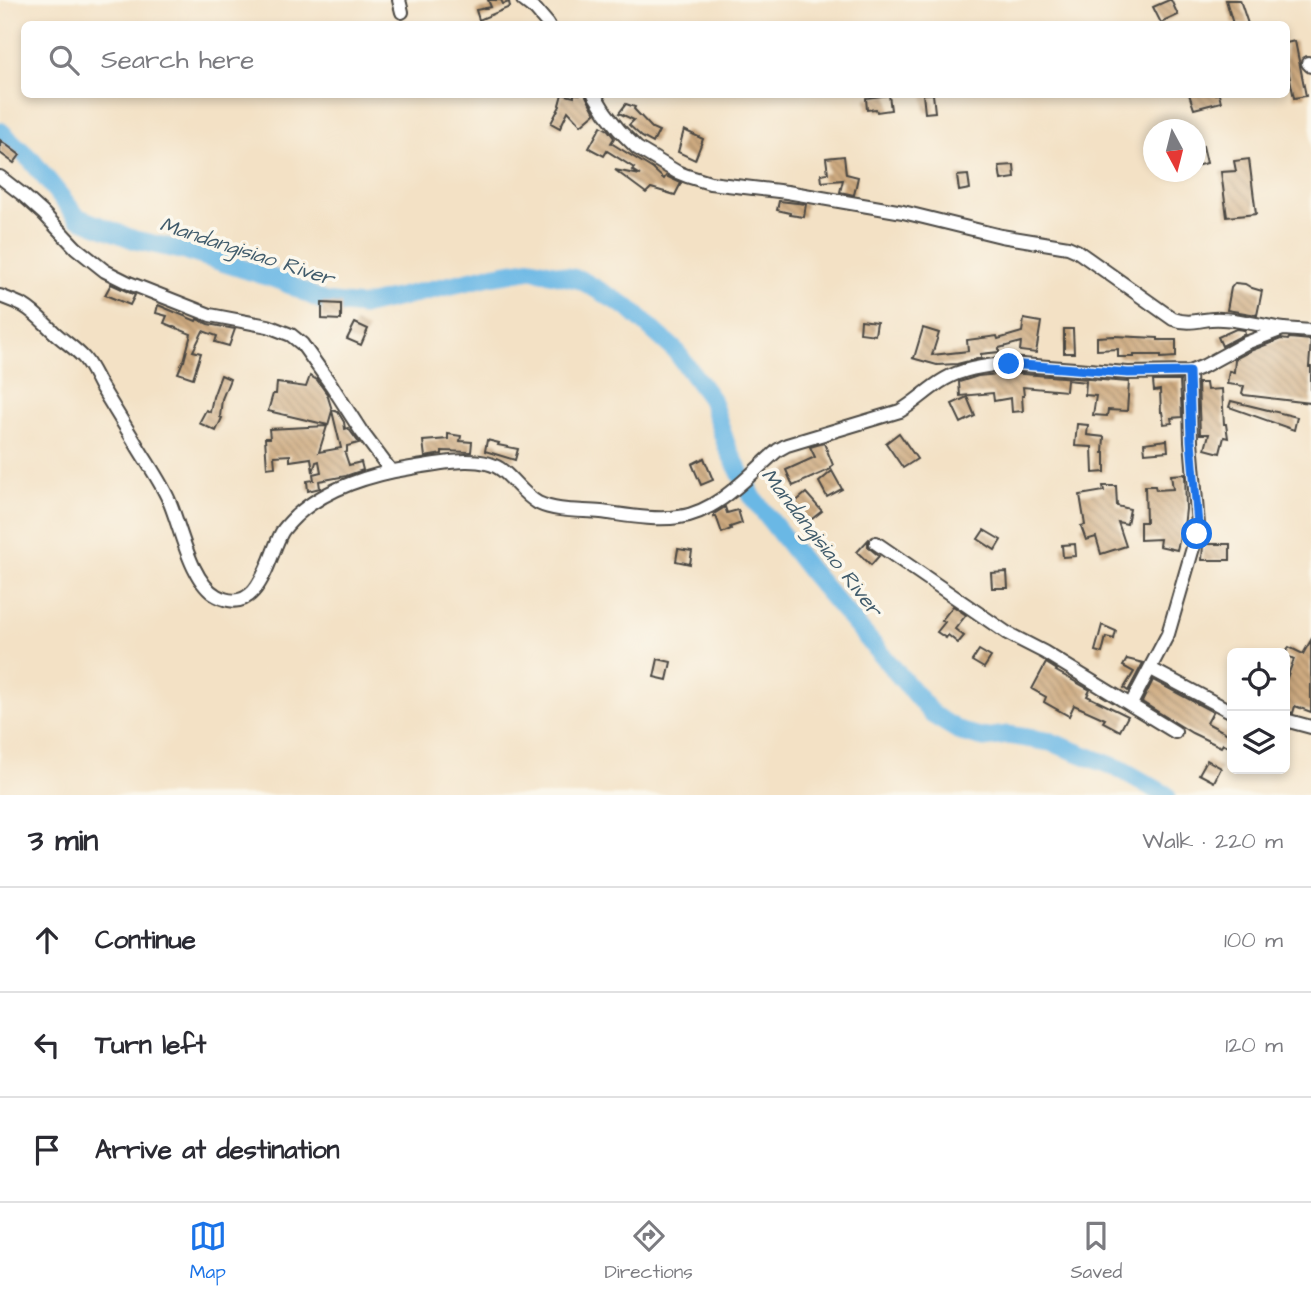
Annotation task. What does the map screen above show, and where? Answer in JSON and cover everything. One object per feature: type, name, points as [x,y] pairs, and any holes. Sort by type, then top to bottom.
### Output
[{"type":"street","points":[[523,0],[540,5]]},
{"type":"street","points":[[596,98],[619,131],[638,149],[687,176],[710,183],[787,192],[903,212],[1001,236],[1068,247],[1173,319],[1193,323],[1219,318],[1311,331]]},
{"type":"street","points":[[0,177],[43,213],[75,248],[105,271],[210,315],[268,326],[291,335],[302,344],[391,471]]},
{"type":"street","points":[[0,296],[26,307],[85,358],[170,502],[192,563],[208,590],[227,599],[250,596],[266,572],[283,531],[310,505],[361,480],[391,471],[446,463],[482,462],[494,464],[527,495],[550,508],[667,518],[691,515],[706,509],[726,495],[787,445],[900,411],[944,380],[975,368],[1009,364],[1128,373],[1189,372],[1246,343],[1283,329]]},
{"type":"street","points":[[1130,704],[1168,634],[1197,534],[1189,372]]},
{"type":"street","points":[[876,542],[1007,632],[1175,732]]},
{"type":"street","points":[[1151,669],[1230,711]]},
{"type":"street","points":[[1290,721],[1311,727]]},
{"type":"building","points":[[488,0],[501,0],[503,4],[509,2],[510,7],[479,20],[476,10],[491,7]]},
{"type":"building","points":[[1171,0],[1178,15],[1160,21],[1153,7]]},
{"type":"building","points":[[1226,0],[1240,0],[1247,21],[1232,21]]},
{"type":"building","points":[[1295,41],[1306,96],[1294,98],[1290,79],[1290,42]]},
{"type":"building","points":[[561,98],[587,98],[595,113],[581,125],[568,111],[560,128],[551,123]]},
{"type":"building","points":[[866,98],[889,98],[891,110],[867,110]]},
{"type":"building","points":[[923,98],[933,98],[935,112],[925,113]]},
{"type":"building","points":[[1190,98],[1220,98],[1221,102],[1194,109]]},
{"type":"building","points":[[626,104],[635,107],[652,128],[659,131],[653,143],[629,125],[634,120],[619,113]]},
{"type":"building","points":[[601,126],[614,138],[611,143],[664,179],[666,176],[681,183],[675,195],[651,188],[646,193],[615,170],[640,175],[632,170],[634,168],[607,151],[604,156],[589,148]]},
{"type":"building","points":[[684,130],[703,139],[695,160],[678,152]]},
{"type":"building","points":[[0,140],[20,155],[14,163],[0,153]]},
{"type":"building","points":[[844,156],[846,174],[858,177],[854,195],[840,192],[843,180],[822,182],[821,174],[828,173],[826,158]]},
{"type":"building","points":[[1249,159],[1256,214],[1227,217],[1221,172],[1236,171],[1234,161]]},
{"type":"building","points":[[1014,165],[1015,178],[1001,180],[999,166]]},
{"type":"building","points":[[968,175],[970,189],[959,191],[957,176]]},
{"type":"building","points":[[779,201],[806,204],[804,217],[777,210]]},
{"type":"building","points":[[1235,283],[1262,291],[1257,315],[1227,310],[1231,288]]},
{"type":"building","points":[[111,284],[135,295],[130,305],[105,295]]},
{"type":"building","points":[[322,303],[341,304],[341,320],[322,319]]},
{"type":"building","points":[[158,305],[196,321],[197,319],[235,329],[229,346],[215,342],[217,336],[203,331],[193,351],[201,353],[193,378],[178,373],[191,334],[164,323],[167,316],[156,313]]},
{"type":"building","points":[[1024,319],[1041,322],[1036,353],[1020,351],[1021,342],[999,348],[999,352],[981,354],[981,358],[957,364],[937,365],[912,358],[923,328],[939,333],[932,355],[968,351],[967,340],[997,336],[998,339],[1022,332]]},
{"type":"building","points":[[861,320],[877,322],[875,335],[860,333]]},
{"type":"building","points":[[355,323],[368,329],[361,345],[347,339]]},
{"type":"building","points":[[1064,329],[1073,329],[1074,353],[1064,353]]},
{"type":"building","points":[[1236,329],[1244,330],[1245,334],[1222,346],[1218,337]]},
{"type":"building","points":[[1097,337],[1176,340],[1176,357],[1118,357],[1118,349],[1097,350]]},
{"type":"building","points":[[1289,338],[1311,340],[1311,403],[1244,395],[1244,386],[1227,384],[1229,371],[1234,372],[1235,359]]},
{"type":"building","points":[[1009,373],[1129,382],[1127,411],[1108,410],[1107,416],[1093,415],[1096,396],[1085,395],[1086,382],[1067,380],[1066,391],[1023,387],[1023,411],[1012,412],[1011,398],[994,401],[993,393],[960,396],[959,382],[978,376]]},
{"type":"building","points":[[221,375],[230,379],[222,399],[222,418],[216,431],[199,423],[206,410],[210,412]]},
{"type":"building","points":[[310,376],[317,380],[327,394],[332,410],[338,412],[345,429],[348,428],[359,443],[347,446],[345,453],[349,465],[361,462],[363,470],[319,481],[320,488],[308,491],[307,481],[314,480],[313,474],[321,472],[319,461],[316,462],[313,472],[311,458],[290,461],[290,455],[274,456],[275,467],[267,468],[265,438],[270,438],[269,429],[327,426],[319,452],[341,448],[332,411],[328,425],[268,411],[273,394],[276,394],[277,383],[306,387]]},
{"type":"building","points":[[1153,381],[1180,381],[1182,417],[1171,418],[1172,423],[1164,424],[1160,390],[1154,391]]},
{"type":"building","points":[[1198,383],[1206,383],[1207,390],[1222,389],[1224,424],[1228,438],[1224,437],[1220,453],[1205,449],[1209,434],[1200,434]]},
{"type":"building","points":[[967,397],[975,416],[961,423],[952,404]]},
{"type":"building","points":[[1231,401],[1297,417],[1294,430],[1229,407]]},
{"type":"building","points":[[1077,424],[1088,425],[1087,435],[1104,437],[1105,472],[1093,473],[1092,447],[1075,446]]},
{"type":"building","points":[[899,433],[917,459],[903,468],[886,443]]},
{"type":"building","points":[[448,434],[461,436],[460,441],[472,442],[471,452],[442,451],[442,454],[425,457],[423,441],[448,439]]},
{"type":"building","points":[[487,440],[518,449],[515,460],[485,451]]},
{"type":"building","points":[[1167,440],[1168,451],[1145,453],[1144,443]]},
{"type":"building","points":[[824,443],[833,465],[831,469],[793,486],[786,470],[815,457],[810,447]]},
{"type":"building","points":[[704,458],[713,480],[701,485],[692,464]]},
{"type":"building","points":[[832,471],[842,489],[827,497],[819,482]]},
{"type":"building","points":[[1185,474],[1184,527],[1187,527],[1184,538],[1180,537],[1177,550],[1159,546],[1160,539],[1140,540],[1140,522],[1146,522],[1145,486],[1155,486],[1156,490],[1173,489],[1171,475]]},
{"type":"building","points":[[1103,486],[1116,486],[1117,506],[1130,509],[1127,524],[1118,522],[1126,546],[1101,554],[1096,537],[1086,540],[1081,526],[1085,525],[1080,495],[1104,491]]},
{"type":"building","points":[[806,493],[822,511],[808,522],[793,504]]},
{"type":"building","points":[[725,507],[727,513],[738,510],[742,523],[722,533],[714,514]]},
{"type":"building","points":[[984,530],[1001,540],[995,550],[978,539]]},
{"type":"building","points":[[868,540],[868,547],[879,556],[871,565],[857,552]]},
{"type":"building","points":[[1075,544],[1076,556],[1063,557],[1062,545]]},
{"type":"building","points":[[1203,544],[1230,544],[1230,560],[1202,560]]},
{"type":"building","points":[[678,549],[692,551],[690,564],[676,561]]},
{"type":"building","points":[[1007,572],[1008,588],[992,588],[991,573]]},
{"type":"building","points":[[953,606],[966,615],[955,629],[964,636],[958,643],[948,635],[946,638],[937,632]]},
{"type":"building","points":[[1102,625],[1116,631],[1114,639],[1106,637],[1102,653],[1095,651]]},
{"type":"building","points":[[1311,640],[1311,712],[1295,706],[1293,713],[1290,712],[1290,670],[1294,659],[1290,657],[1288,648],[1289,647],[1303,654]]},
{"type":"building","points":[[979,650],[991,657],[984,668],[972,661]]},
{"type":"building","points":[[658,659],[671,662],[667,680],[654,677]]},
{"type":"building","points":[[1127,659],[1143,663],[1128,691],[1124,688],[1134,672],[1123,666]]},
{"type":"building","points":[[1046,663],[1090,690],[1087,696],[1128,716],[1120,731],[1103,722],[1105,719],[1074,705],[1069,716],[1044,702],[1046,697],[1032,689]]},
{"type":"building","points":[[1153,680],[1213,712],[1207,723],[1227,733],[1227,746],[1223,744],[1221,747],[1192,733],[1142,702]]},
{"type":"building","points":[[1207,760],[1221,768],[1214,782],[1199,774]]},
{"type":"waterway","name":"Mandangisiao River","points":[[0,131],[32,161],[77,217],[135,240],[190,252],[282,281],[325,302],[362,306],[532,269],[581,280],[627,307],[675,350],[711,399],[727,447],[753,498],[810,571],[933,715],[961,732],[984,738],[1008,735],[1051,742],[1120,769],[1166,795]]},
{"type":"route","points":[[1009,364],[1105,372],[1189,372],[1197,534]]}]
